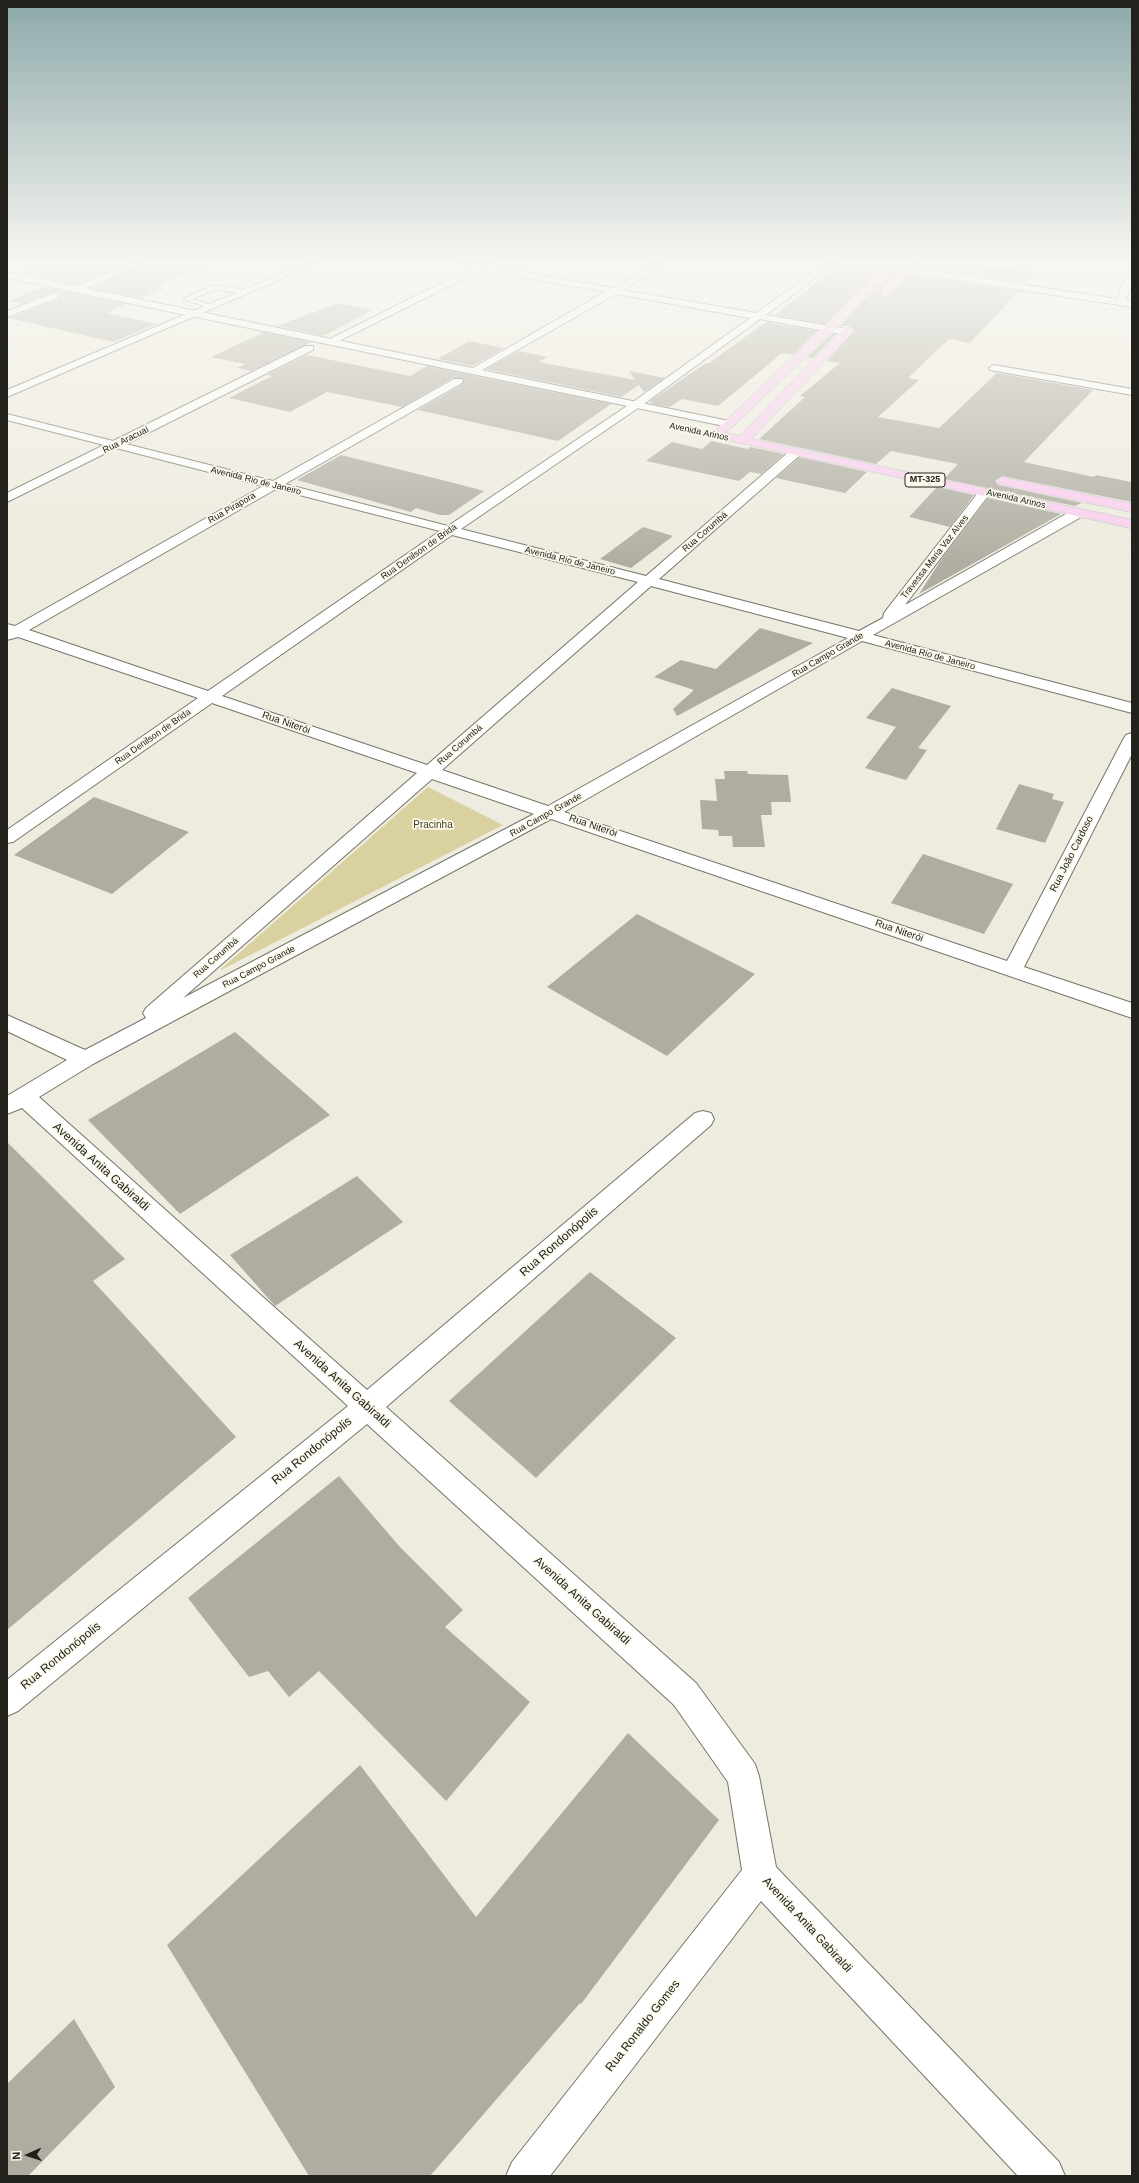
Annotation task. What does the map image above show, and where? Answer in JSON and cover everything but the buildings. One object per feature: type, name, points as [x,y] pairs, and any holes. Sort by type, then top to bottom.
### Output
[{"type":"main road","points":[[729,424],[790,366]]},
{"type":"main road","points":[[742,441],[814,366]]},
{"type":"main road","points":[[773,382],[795,386]]},
{"type":"main road","name":"Avenida Arinos","points":[[769,432],[729,424],[713,435],[1132,524]]},
{"type":"main road","name":"Avenida Arinos","points":[[992,478],[1132,508]]},
{"type":"street","points":[[7,394],[73,366]]},
{"type":"street","name":"Rua Aracuaí","points":[[7,498],[278,366]]},
{"type":"street","name":"Avenida Arinos","points":[[450,366],[729,424]]},
{"type":"street","points":[[475,371],[484,366]]},
{"type":"street","name":"Rua Denilson de Brida","points":[[7,838],[449,531],[621,416],[689,366]]},
{"type":"street","points":[[994,368],[1132,392]]},
{"type":"street","name":"Rua Pirapora","points":[[10,632],[272,485],[462,382],[443,378]]},
{"type":"street","points":[[605,412],[636,419]]},
{"type":"street","name":"Avenida Rio de Janeiro","points":[[7,417],[449,531],[650,581],[1132,708]]},
{"type":"street","name":"Rua Corumbá","points":[[125,1038],[795,453]]},
{"type":"street","name":"Travessa Maria Vaz Alves","points":[[884,623],[985,492]]},
{"type":"street","name":"Rua Campo Grande","points":[[15,1101],[85,1059],[551,812],[1078,513]]},
{"type":"street","name":"Rua Niterói","points":[[10,632],[211,697],[1132,1011]]},
{"type":"street","name":"Rua João Cardoso","points":[[1013,970],[1132,738]]},
{"type":"street","points":[[7,1022],[85,1059]]},
{"type":"street","name":"Avenida Anita Gabiraldi","points":[[15,1101],[367,1407],[685,1694],[743,1776],[760,1875],[1044,2176]]},
{"type":"street","name":"Rua Rondonópolis","points":[[7,1700],[367,1407],[703,1119]]},
{"type":"street","name":"Rua Ronaldo Gomes","points":[[526,2176],[760,1875]]},
{"type":"green space","name":"Pracinha","points":[[428,787],[503,825],[221,970],[221,969]]}]
